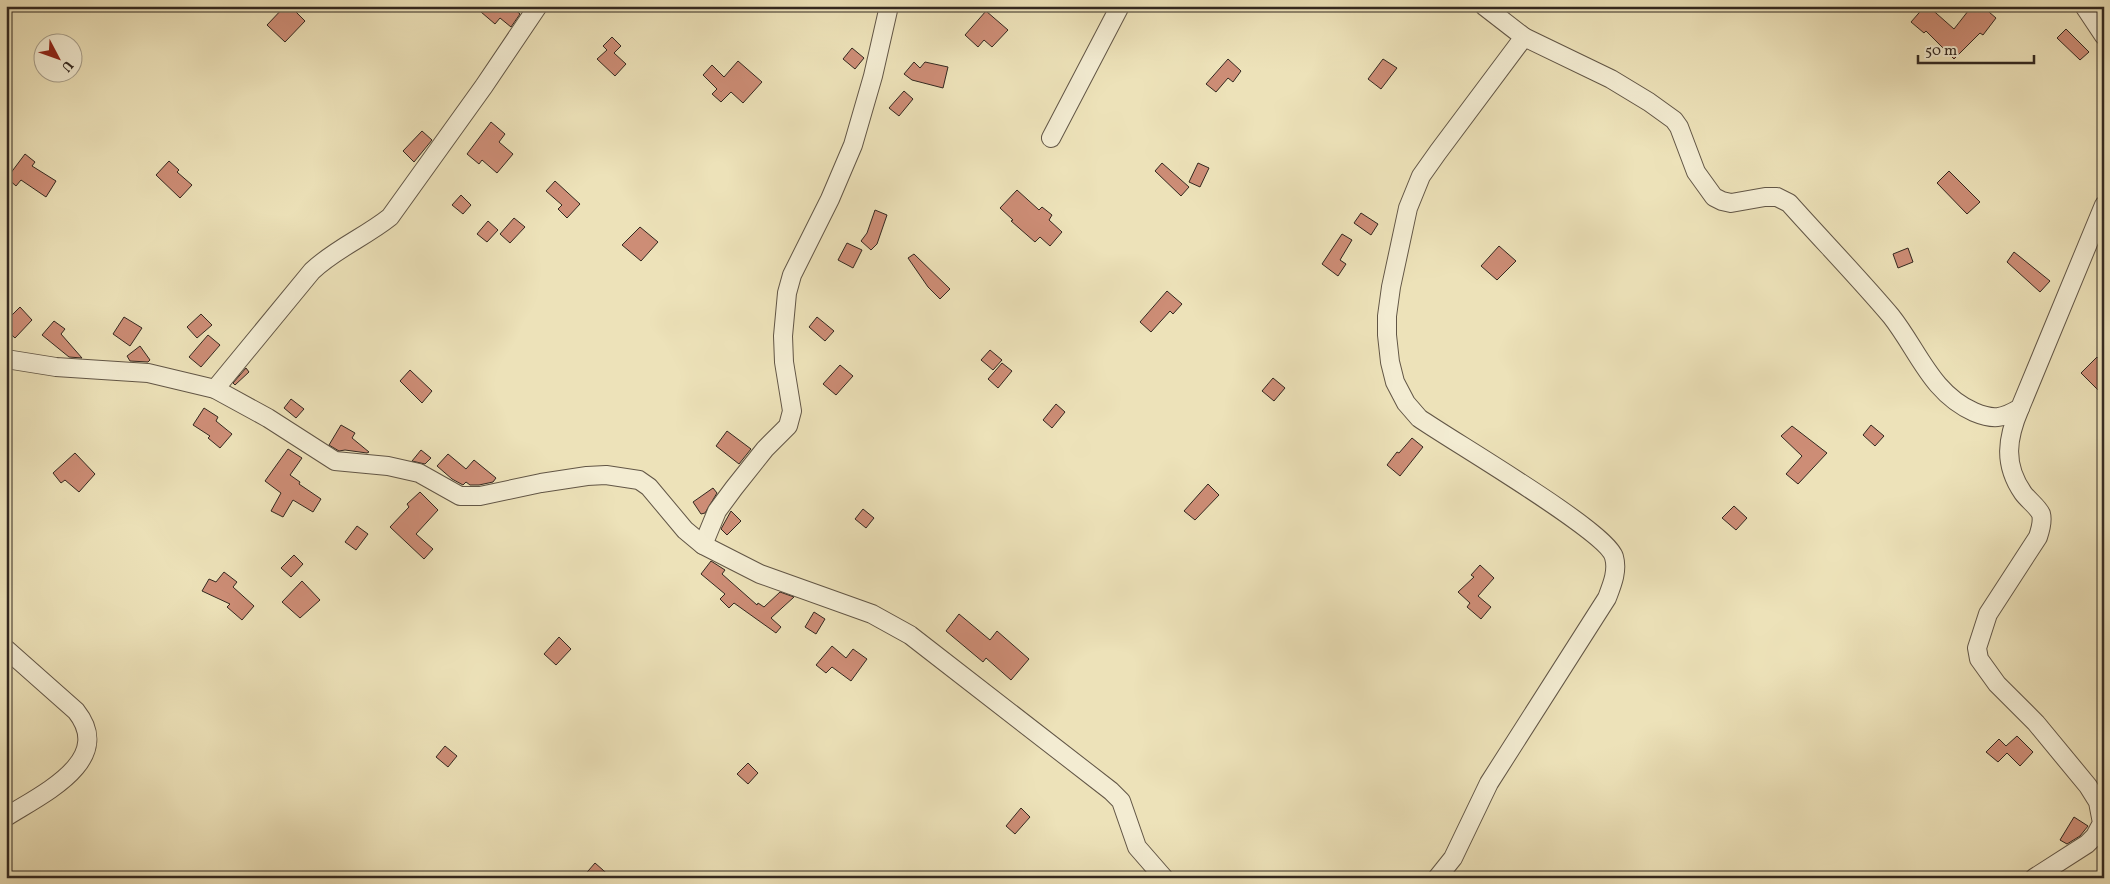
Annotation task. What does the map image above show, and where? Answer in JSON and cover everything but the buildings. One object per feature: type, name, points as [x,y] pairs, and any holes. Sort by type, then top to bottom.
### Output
[{"type":"street","points":[[215,388],[323,260],[373,230],[390,217],[484,86],[538,6]]},
{"type":"street","points":[[704,545],[718,511],[734,488],[765,449],[788,426],[792,411],[784,362],[783,336],[786,293],[792,276],[830,199],[853,145],[873,76],[890,6]]},
{"type":"street","points":[[1052,138],[1120,6]]},
{"type":"street","points":[[1484,6],[1524,37],[1611,79],[1674,120],[1679,127],[1696,172],[1714,196],[1722,201],[1731,203],[1765,197],[1777,197],[1788,203],[1890,316],[1930,375],[1956,403],[1991,418],[2006,416],[2020,408]]},
{"type":"street","points":[[2084,6],[2104,36]]},
{"type":"street","points":[[1437,878],[1453,858],[1489,783],[1607,598],[1615,577],[1614,558],[1608,546],[1599,538],[1560,510],[1419,418],[1402,396],[1395,382],[1390,362],[1387,316],[1391,286],[1403,226],[1414,190],[1438,152],[1524,37]]},
{"type":"street","points":[[2034,878],[2087,844],[2095,836],[2102,823],[2098,802],[2088,786],[2036,723],[1997,684],[1979,659],[1977,648],[1988,614],[2035,542],[2041,528],[2041,514],[2019,487],[2009,453],[2008,439],[2104,205]]},
{"type":"street","points":[[6,359],[56,367],[148,373],[215,388],[268,418],[335,460],[348,463],[388,466],[419,473],[460,496],[480,496],[541,483],[587,476],[606,475],[639,480],[649,486],[685,530],[704,545],[760,574],[872,614],[910,635],[1111,791],[1121,801],[1137,847],[1148,862],[1164,878]]},
{"type":"street","points":[[6,649],[76,711],[83,720],[86,748],[84,756],[69,776],[6,817]]}]
